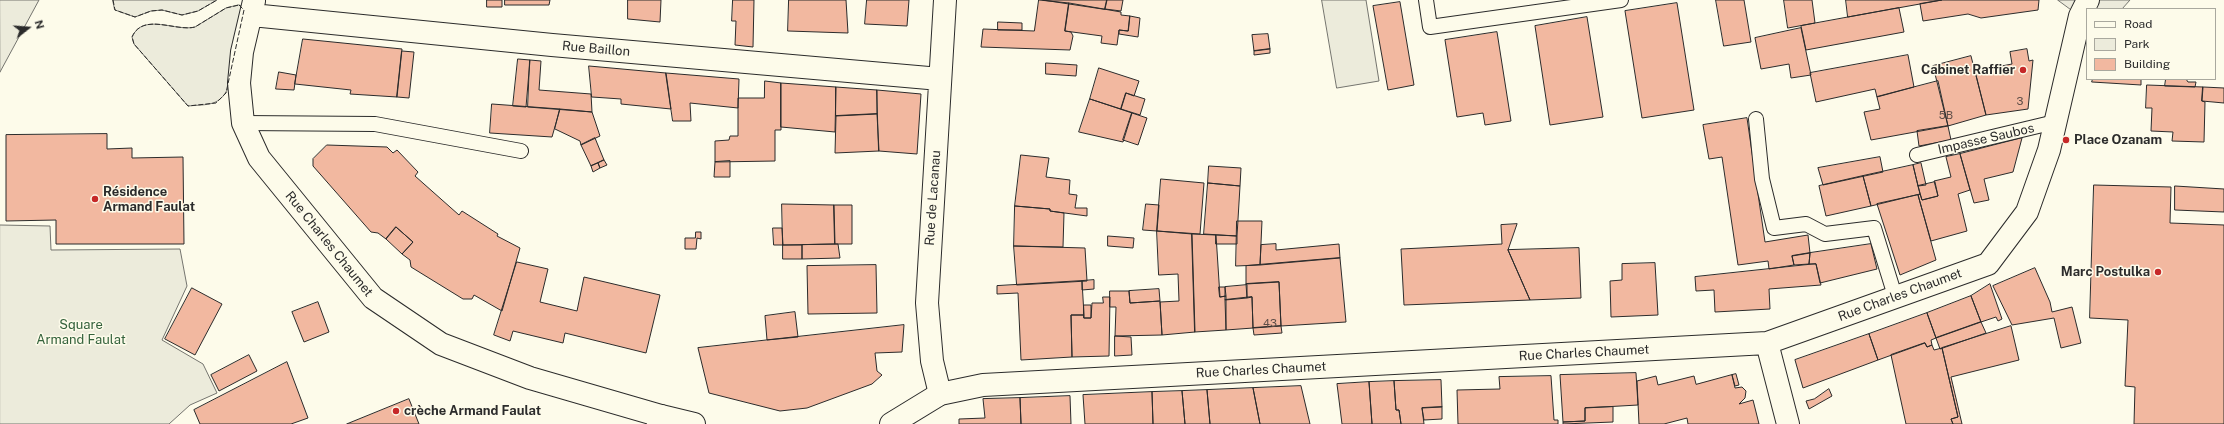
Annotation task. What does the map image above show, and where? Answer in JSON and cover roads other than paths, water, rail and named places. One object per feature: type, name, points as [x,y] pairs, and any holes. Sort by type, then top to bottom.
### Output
[{"type":"street","name":"Rue de Lacanau","points":[[940,394],[932,361],[927,303],[945,0]]},
{"type":"street","name":"Rue Charles Chaumet","points":[[891,424],[940,394],[991,385],[1767,343],[1988,264],[2027,212],[2049,150],[2080,16],[2088,0]]},
{"type":"street","name":"Rue Baillon","points":[[253,8],[552,45],[940,79]]},
{"type":"street","name":"Rue Charles Chaumet","points":[[253,8],[242,52],[239,83],[243,123],[258,158],[373,298],[441,344],[530,378],[659,420],[694,424]]},
{"type":"street","points":[[1767,343],[1788,424]]},
{"type":"lane","points":[[1426,0],[1430,27],[1621,0]]},
{"type":"lane","points":[[1756,119],[1762,179],[1774,228],[1806,224],[1825,234],[1874,228],[1896,296]]},
{"type":"lane","name":"Impasse Saubos","points":[[1917,155],[2055,122]]},
{"type":"lane","points":[[243,123],[375,124],[521,151]]},
{"type":"place","name":"Cabinet Raffier","points":[[2023,70]]},
{"type":"place","name":"Place Ozanam","points":[[2066,140]]},
{"type":"place","name":"Résidence Armand Faulat","points":[[95,199]]},
{"type":"place","name":"Marc Postulka","points":[[2158,272]]},
{"type":"place","name":"crèche Armand Faulat","points":[[396,411]]},
{"type":"park label","name":"Square Armand Faulat","points":[[81,332]]}]
